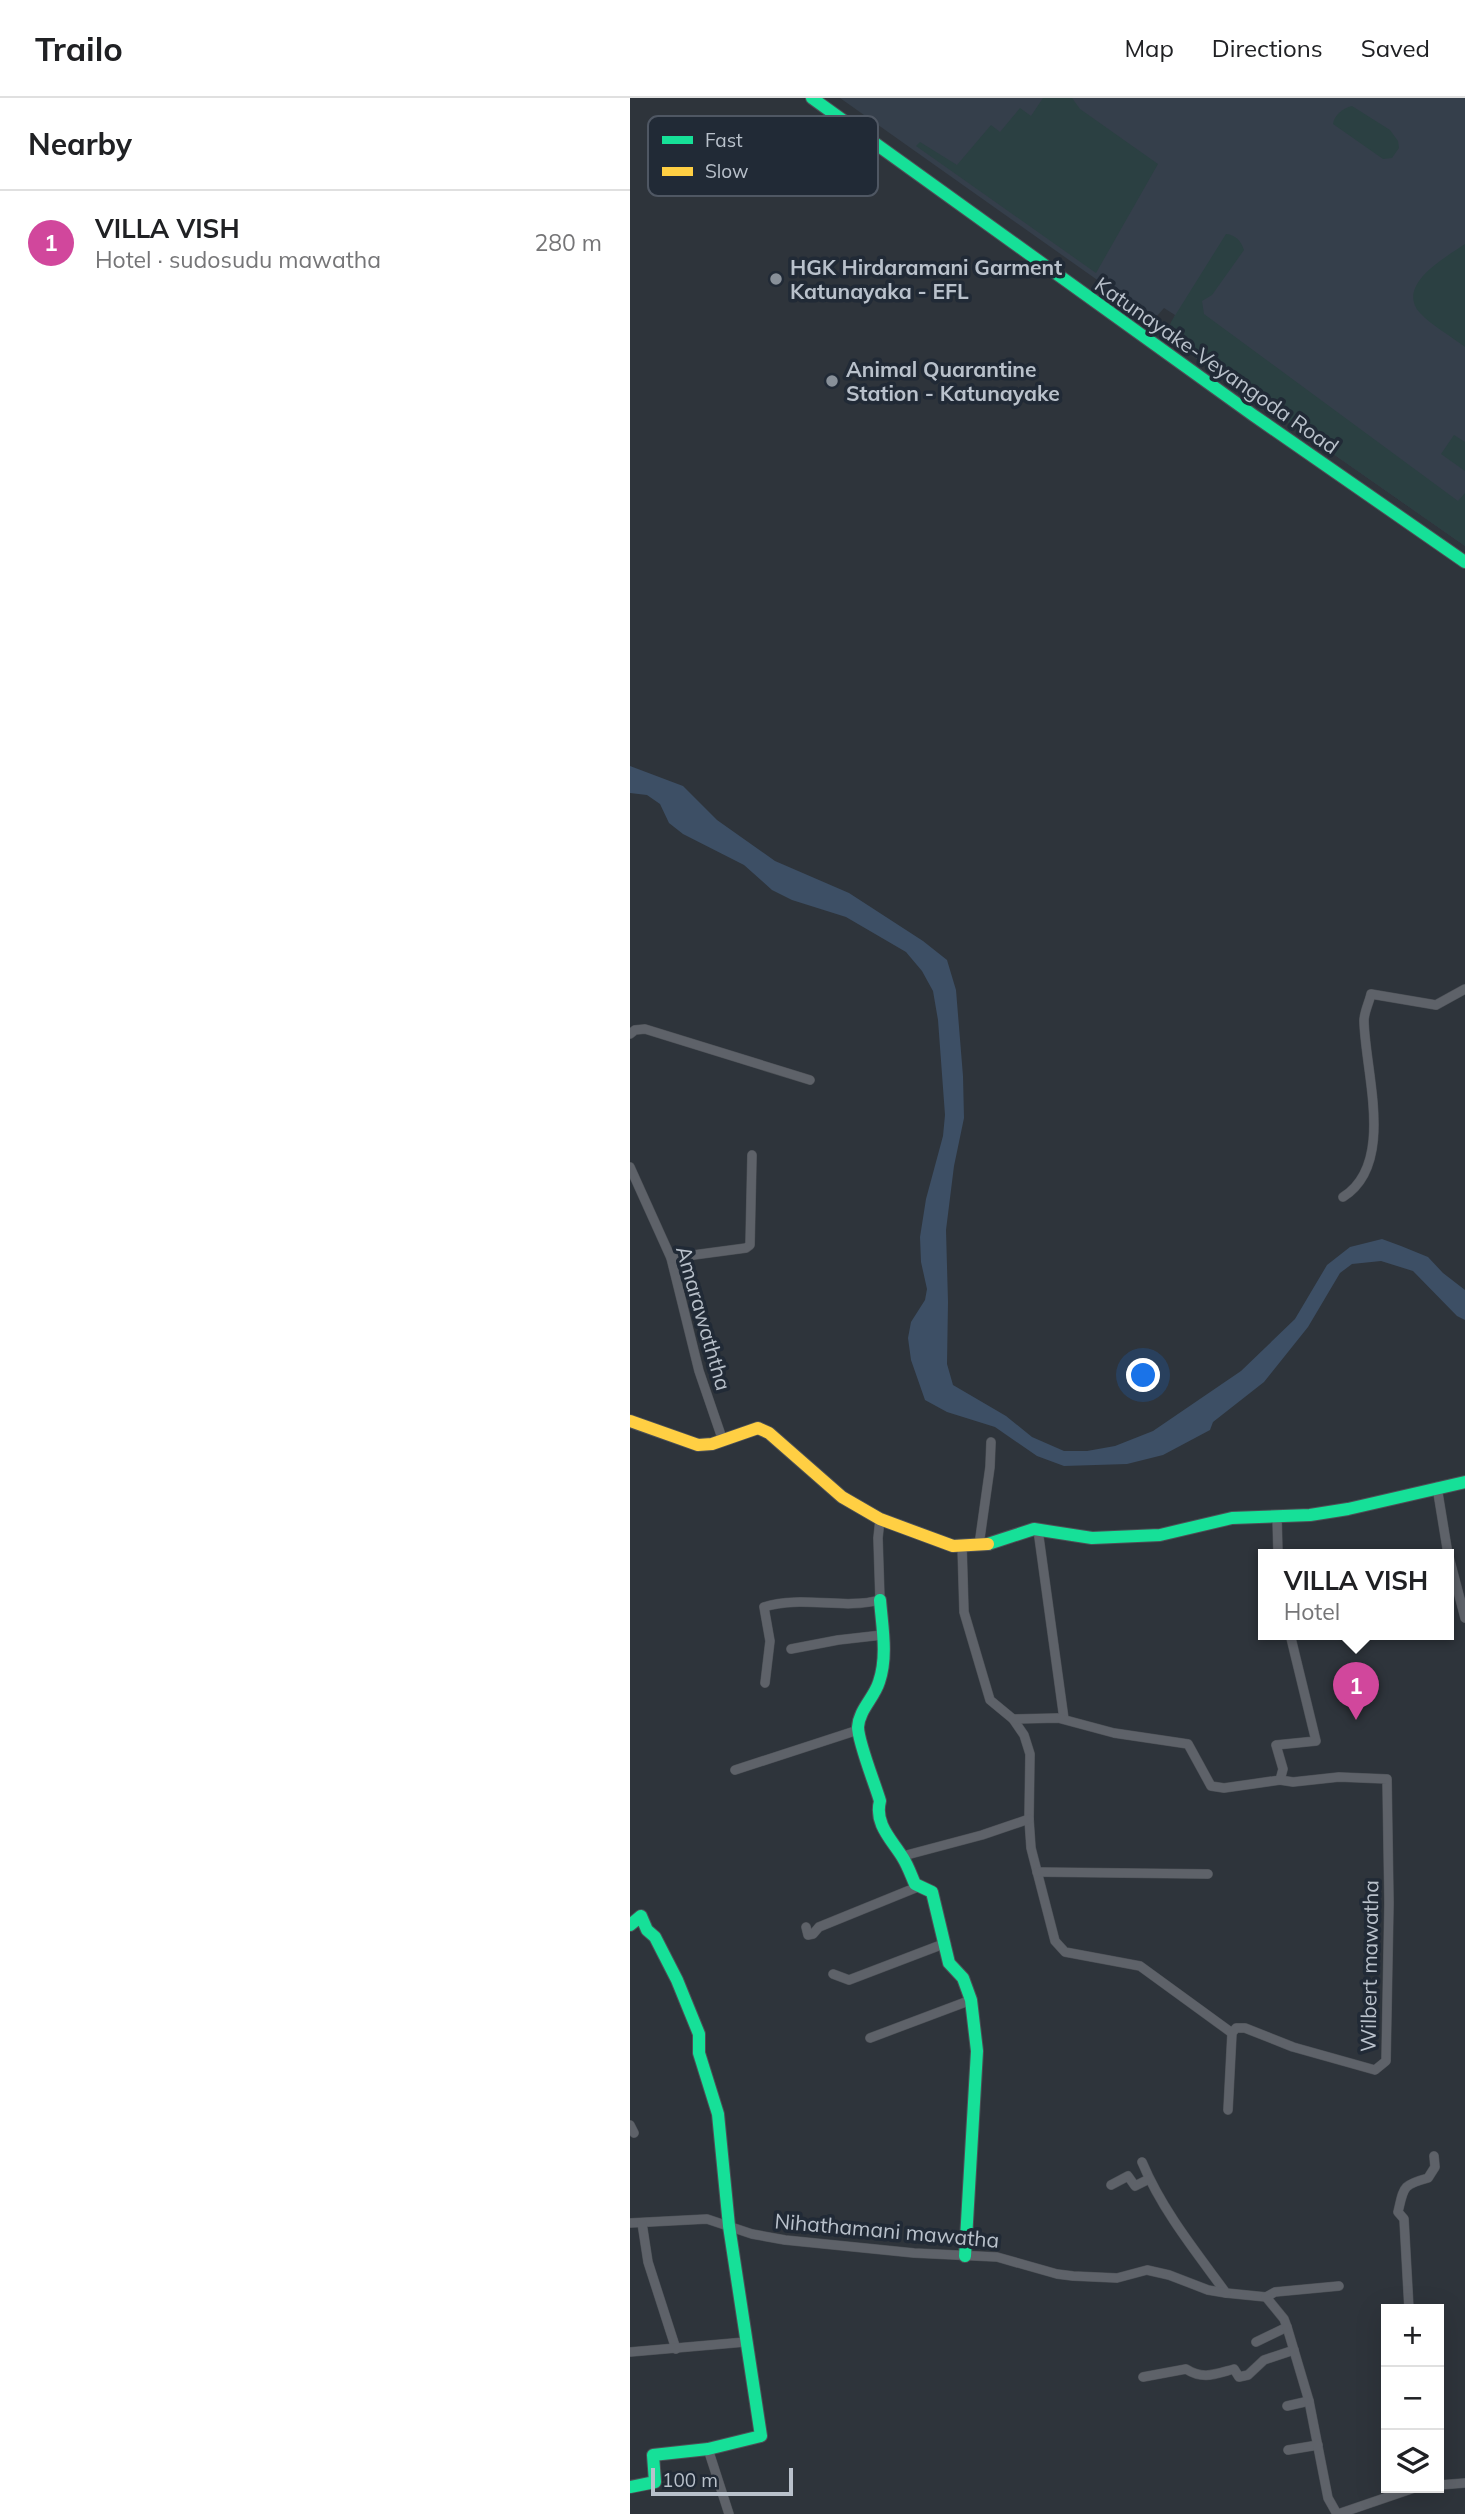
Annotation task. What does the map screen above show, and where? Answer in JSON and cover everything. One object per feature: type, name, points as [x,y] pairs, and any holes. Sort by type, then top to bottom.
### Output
[{"type":"street","name":"Katunayake-Veyangoda Road","points":[[812,98],[837,116]]},
{"type":"street","name":"Katunayake-Veyangoda Road","points":[[878,145],[1253,415],[1465,562]]},
{"type":"street","points":[[1343,1198],[1354,1190],[1367,1169],[1372,1151],[1373,1108],[1364,1018],[1371,994],[1436,1005],[1465,989]]},
{"type":"street","points":[[630,1034],[635,1030],[645,1029],[810,1080]]},
{"type":"street","points":[[671,1258],[746,1248],[750,1245],[752,1156]]},
{"type":"street","name":"Amarawaththa","points":[[630,1167],[671,1258],[699,1371],[723,1441]]},
{"type":"street","points":[[630,1420],[698,1445],[723,1441],[758,1429],[769,1433],[818,1479],[842,1497],[880,1519],[953,1546],[994,1544],[1038,1530],[1092,1538],[1160,1535],[1232,1518],[1349,1509],[1465,1482]]},
{"type":"street","points":[[979,1545],[991,1441]]},
{"type":"street","points":[[1437,1487],[1447,1549]]},
{"type":"street","points":[[1277,1516],[1278,1549]]},
{"type":"street","points":[[880,1519],[880,1678],[859,1719],[858,1730],[880,1801],[877,1808],[881,1823],[903,1856],[915,1884],[932,1892],[949,1963],[963,1978],[971,2000],[977,2051],[965,2256]]},
{"type":"street","points":[[1038,1530],[1064,1719]]},
{"type":"street","points":[[962,1545],[964,1612],[990,1700],[1013,1719],[1024,1735],[1030,1754],[1031,1848],[1055,1941],[1065,1952],[1140,1966],[1233,2033],[1228,2110]]},
{"type":"street","points":[[1454,1578],[1465,1618]]},
{"type":"street","points":[[765,1683],[770,1641],[764,1607],[783,1601],[862,1605],[880,1600]]},
{"type":"street","points":[[791,1649],[882,1635]]},
{"type":"street","points":[[1013,1719],[1064,1719],[1114,1733],[1188,1744],[1210,1786],[1224,1788],[1280,1780],[1283,1769],[1276,1745],[1315,1741],[1291,1640]]},
{"type":"street","points":[[735,1770],[858,1730]]},
{"type":"street","name":"Wilbert mawatha","points":[[1233,2033],[1236,2028],[1245,2028],[1293,2047],[1374,2070],[1386,2061],[1389,1903],[1387,1779],[1339,1777],[1293,1782],[1280,1780]]},
{"type":"street","points":[[903,1856],[982,1835],[1029,1819]]},
{"type":"street","points":[[1037,1872],[1208,1874]]},
{"type":"street","points":[[806,1927],[807,1935],[813,1934],[819,1927],[920,1886]]},
{"type":"street","points":[[630,1925],[641,1916],[646,1930],[655,1937],[677,1980],[699,2034],[699,2053],[718,2114],[729,2227],[761,2436],[708,2449],[653,2455],[655,2482],[630,2487]]},
{"type":"street","points":[[833,1974],[849,1980],[946,1943]]},
{"type":"street","points":[[870,2038],[971,2000]]},
{"type":"street","points":[[1409,2304],[1404,2219],[1398,2212],[1403,2189],[1408,2183],[1428,2178],[1435,2167],[1434,2156]]},
{"type":"street","points":[[1142,2162],[1149,2179],[1181,2230],[1226,2293]]},
{"type":"street","points":[[1111,2185],[1128,2176],[1135,2186],[1149,2179]]},
{"type":"street","name":"Nihathamani mawatha","points":[[630,2223],[707,2219],[752,2234],[785,2240],[997,2257],[1057,2274],[1117,2278],[1147,2270],[1169,2275],[1208,2290],[1266,2297],[1275,2292],[1339,2286]]},
{"type":"street","points":[[642,2223],[649,2262],[676,2349]]},
{"type":"street","points":[[1266,2297],[1284,2319],[1287,2327],[1309,2401],[1328,2498],[1338,2514],[1399,2493]]},
{"type":"street","points":[[1256,2342],[1287,2327]]},
{"type":"street","points":[[630,2352],[746,2342]]},
{"type":"street","points":[[1143,2376],[1186,2369],[1207,2377],[1234,2369],[1239,2377],[1248,2375],[1264,2360],[1294,2350]]},
{"type":"street","points":[[1287,2406],[1309,2401]]},
{"type":"street","points":[[1288,2450],[1318,2445]]},
{"type":"street","points":[[708,2449],[729,2514]]},
{"type":"street","points":[[1444,2485],[1465,2483]]},
{"type":"shaded area","points":[[840,98],[1465,98],[1465,546],[1170,340],[1168,330],[1175,315],[1164,308],[1151,318],[878,125],[878,116],[865,116]]},
{"type":"green space","points":[[1043,98],[1072,98],[1080,109],[1158,164],[1096,273],[916,146],[920,142],[957,165],[991,125],[1000,132],[1020,108],[1031,116]]},
{"type":"green space","points":[[1352,106],[1390,130],[1398,141],[1399,148],[1392,158],[1383,159],[1333,124],[1340,112]]},
{"type":"green space","points":[[1226,234],[1238,239],[1244,250],[1212,295],[1202,301],[1204,314],[1458,501],[1465,493],[1465,546],[1170,340],[1168,330],[1171,322]]},
{"type":"green space","points":[[1465,244],[1465,347],[1420,313],[1414,303],[1414,292],[1426,273]]},
{"type":"green space","points":[[1454,435],[1465,442],[1465,471],[1441,454]]},
{"type":"water","points":[[630,766],[683,786],[717,820],[775,861],[849,893],[923,941],[947,960],[956,990],[964,1118],[954,1166],[946,1230],[947,1364],[953,1385],[1006,1416],[1032,1437],[1064,1451],[1087,1451],[1115,1446],[1153,1431],[1241,1371],[1295,1319],[1327,1265],[1350,1247],[1382,1239],[1428,1257],[1465,1290],[1465,1320],[1457,1316],[1413,1271],[1381,1261],[1352,1264],[1340,1273],[1308,1327],[1264,1382],[1213,1422],[1210,1430],[1163,1455],[1127,1464],[1064,1466],[1037,1456],[995,1427],[947,1412],[925,1400],[911,1360],[908,1338],[911,1322],[925,1300],[927,1289],[921,1262],[920,1237],[926,1199],[943,1136],[945,1115],[938,1020],[933,991],[922,971],[906,952],[846,917],[792,900],[772,890],[744,865],[683,834],[669,823],[660,804],[647,795],[630,793]]},
{"type":"traffic: fast","points":[[812,98],[837,116]]},
{"type":"traffic: fast","points":[[878,145],[1253,415],[1465,562]]},
{"type":"traffic: fast","points":[[988,1544],[1034,1529],[1092,1538],[1160,1535],[1232,1518],[1310,1515],[1348,1509],[1465,1482]]},
{"type":"traffic: fast","points":[[880,1600],[884,1641],[882,1672],[877,1688],[861,1715],[859,1734],[880,1801],[882,1824],[905,1861],[915,1884],[932,1892],[949,1963],[963,1978],[971,2000],[977,2051],[965,2256]]},
{"type":"traffic: fast","points":[[630,1925],[641,1916],[647,1930],[655,1937],[677,1980],[699,2034],[699,2053],[718,2114],[729,2226],[761,2436],[708,2449],[653,2455],[655,2482],[630,2487]]},
{"type":"traffic: slow","points":[[630,1421],[698,1445],[712,1444],[758,1428],[769,1433],[842,1497],[880,1519],[953,1546],[988,1544]]},
{"type":"place","name":"HGK Hirdaramani Garment Katunayaka - EFL","points":[[776,279]]},
{"type":"place","name":"Animal Quarantine Station - Katunayake","points":[[832,381]]},
{"type":"place","name":"VILLA VISH","points":[[1356,1720]]}]
